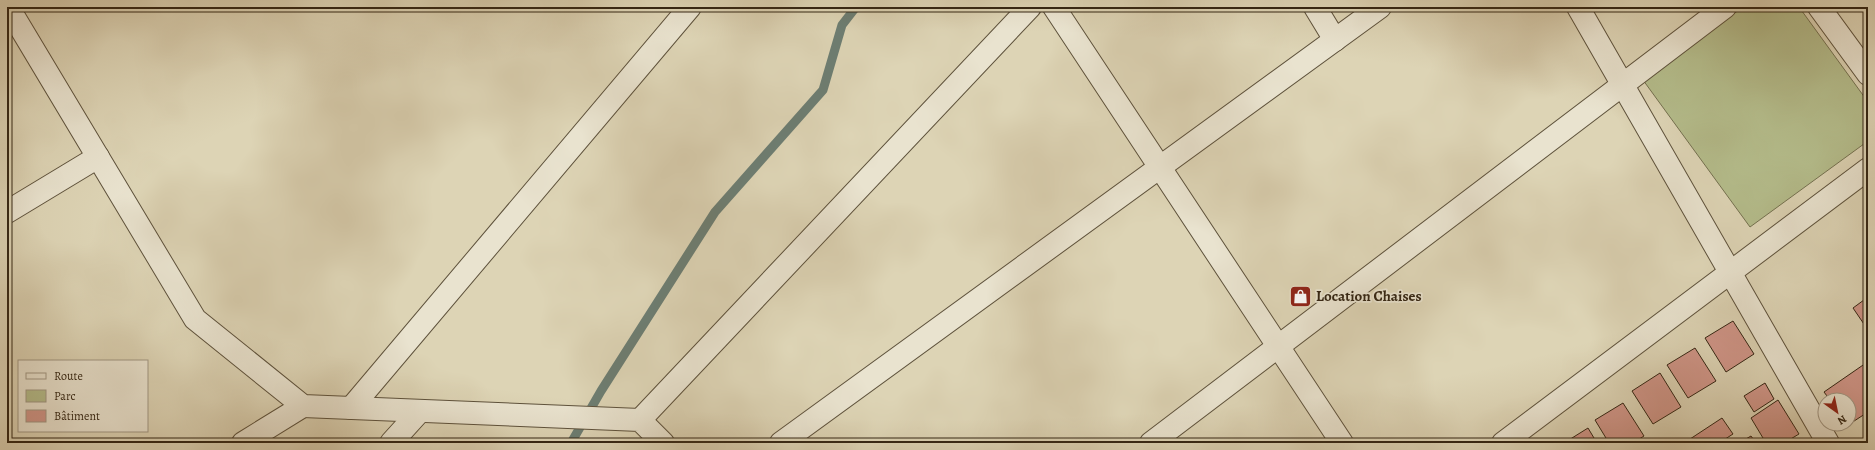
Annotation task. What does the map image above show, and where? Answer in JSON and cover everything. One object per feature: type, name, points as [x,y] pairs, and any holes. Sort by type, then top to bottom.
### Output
[{"type":"street","points":[[8,7],[195,319],[303,406]]},
{"type":"street","points":[[351,408],[690,7]]},
{"type":"street","points":[[640,420],[1030,7]]},
{"type":"street","points":[[1054,7],[1342,443]]},
{"type":"street","points":[[1315,7],[1335,40]]},
{"type":"street","points":[[781,443],[1380,7]]},
{"type":"street","points":[[1578,7],[1828,443]]},
{"type":"street","points":[[1151,443],[1725,7]]},
{"type":"street","points":[[1819,7],[1868,74]]},
{"type":"street","points":[[7,212],[98,157]]},
{"type":"street","points":[[1503,443],[1868,169]]},
{"type":"street","points":[[243,443],[303,406],[640,420],[659,442]]},
{"type":"street","points":[[391,443],[420,411]]},
{"type":"green space","points":[[1743,7],[1799,7],[1868,102],[1868,141],[1750,227],[1643,80]]},
{"type":"building","points":[[1868,297],[1868,330],[1853,308]]},
{"type":"building","points":[[1733,321],[1754,354],[1726,372],[1705,338]]},
{"type":"building","points":[[1695,348],[1716,381],[1688,398],[1667,365]]},
{"type":"building","points":[[1866,363],[1868,365],[1868,412],[1857,419],[1857,392],[1824,392]]},
{"type":"building","points":[[1660,373],[1681,407],[1653,424],[1632,391]]},
{"type":"building","points":[[1765,383],[1774,399],[1754,412],[1744,396]]},
{"type":"building","points":[[1778,400],[1799,434],[1784,443],[1766,443],[1751,418]]},
{"type":"building","points":[[1623,403],[1644,436],[1633,443],[1609,443],[1595,420]]},
{"type":"building","points":[[1722,418],[1733,434],[1719,443],[1689,443],[1687,441]]},
{"type":"building","points":[[1588,428],[1597,443],[1564,443]]},
{"type":"building","points":[[1751,436],[1756,443],[1739,443]]},
{"type":"waterway","points":[[571,443],[601,391],[715,212],[823,90],[842,25],[856,7]]},
{"type":"place","name":"Location Chaises","points":[[1301,296]]}]
